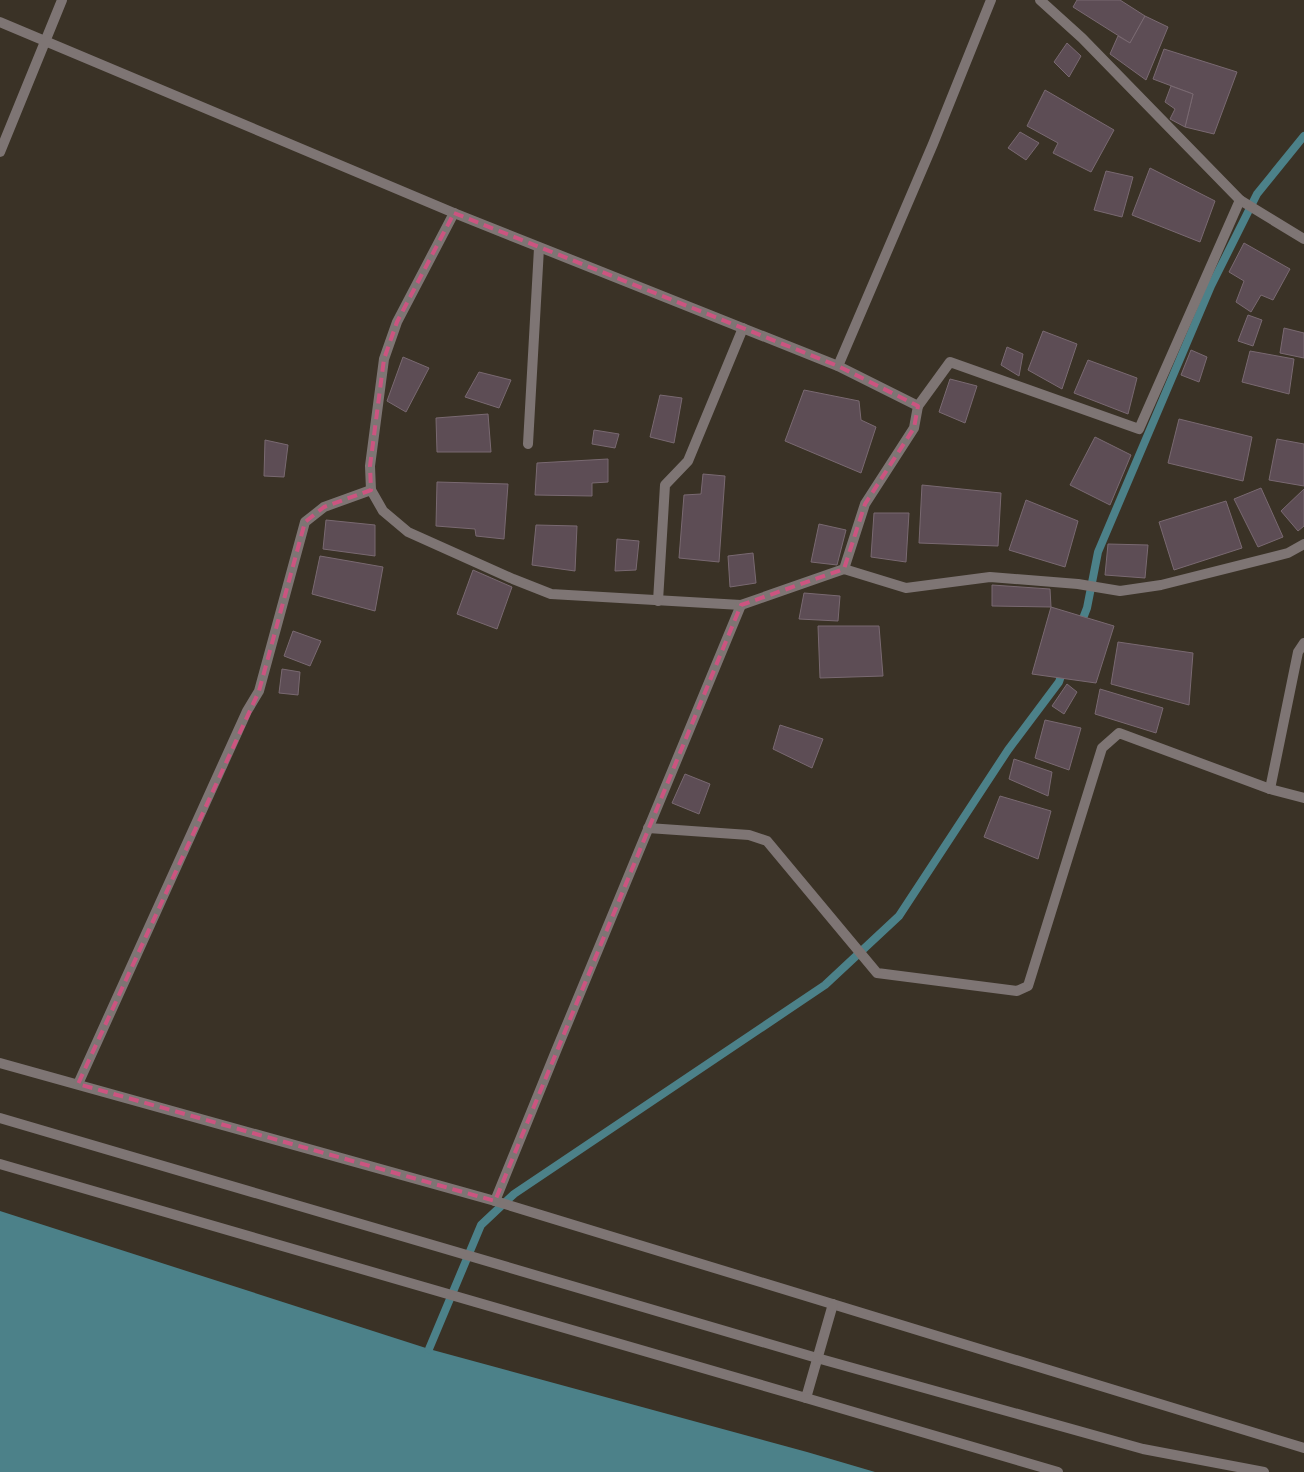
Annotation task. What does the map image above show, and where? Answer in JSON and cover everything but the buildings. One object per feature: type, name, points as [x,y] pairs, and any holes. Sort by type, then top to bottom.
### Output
[{"type":"street","points":[[0,152],[62,0]]},
{"type":"street","points":[[838,366],[933,144],[991,0]]},
{"type":"street","points":[[1040,0],[1082,38],[1240,200],[1304,239]]},
{"type":"street","points":[[0,22],[539,248],[838,366],[918,406]]},
{"type":"street","points":[[844,569],[865,504],[914,428],[918,406],[950,362],[1139,429],[1240,200]]},
{"type":"street","points":[[454,213],[397,322],[384,359],[370,466],[371,490],[383,511],[408,532],[512,579],[551,594],[741,605],[844,569],[906,588],[990,577],[1078,584],[1120,591],[1161,585],[1288,553],[1304,544]]},
{"type":"street","points":[[528,444],[539,248]]},
{"type":"street","points":[[658,601],[665,485],[688,461],[743,328]]},
{"type":"street","points":[[78,1084],[247,711],[260,691],[305,522],[324,506],[371,490]]},
{"type":"street","points":[[495,1201],[741,605]]},
{"type":"street","points":[[1270,789],[1298,652],[1304,643]]},
{"type":"street","points":[[648,828],[749,835],[767,841],[877,973],[1017,991],[1028,986],[1102,748],[1119,733],[1270,789],[1304,798]]},
{"type":"street","points":[[0,1063],[495,1201],[1304,1448]]},
{"type":"street","points":[[0,1118],[817,1358],[1143,1449],[1264,1472]]},
{"type":"street","points":[[0,1164],[1058,1472]]},
{"type":"street","points":[[806,1398],[833,1304]]},
{"type":"highlighted area","points":[[454,213],[838,366],[918,406],[914,428],[865,504],[844,569],[741,605],[495,1201],[78,1084],[259,691],[305,522],[324,507],[371,490],[370,466],[384,359],[397,322]]},
{"type":"water","points":[[0,1211],[429,1349],[875,1472],[0,1472]]},
{"type":"waterway","points":[[1080,626],[1087,608],[1098,552],[1211,286],[1257,194],[1304,136]]},
{"type":"waterway","points":[[429,1349],[481,1225],[514,1194],[825,985],[899,916],[1008,750],[1059,682],[1063,670]]}]
